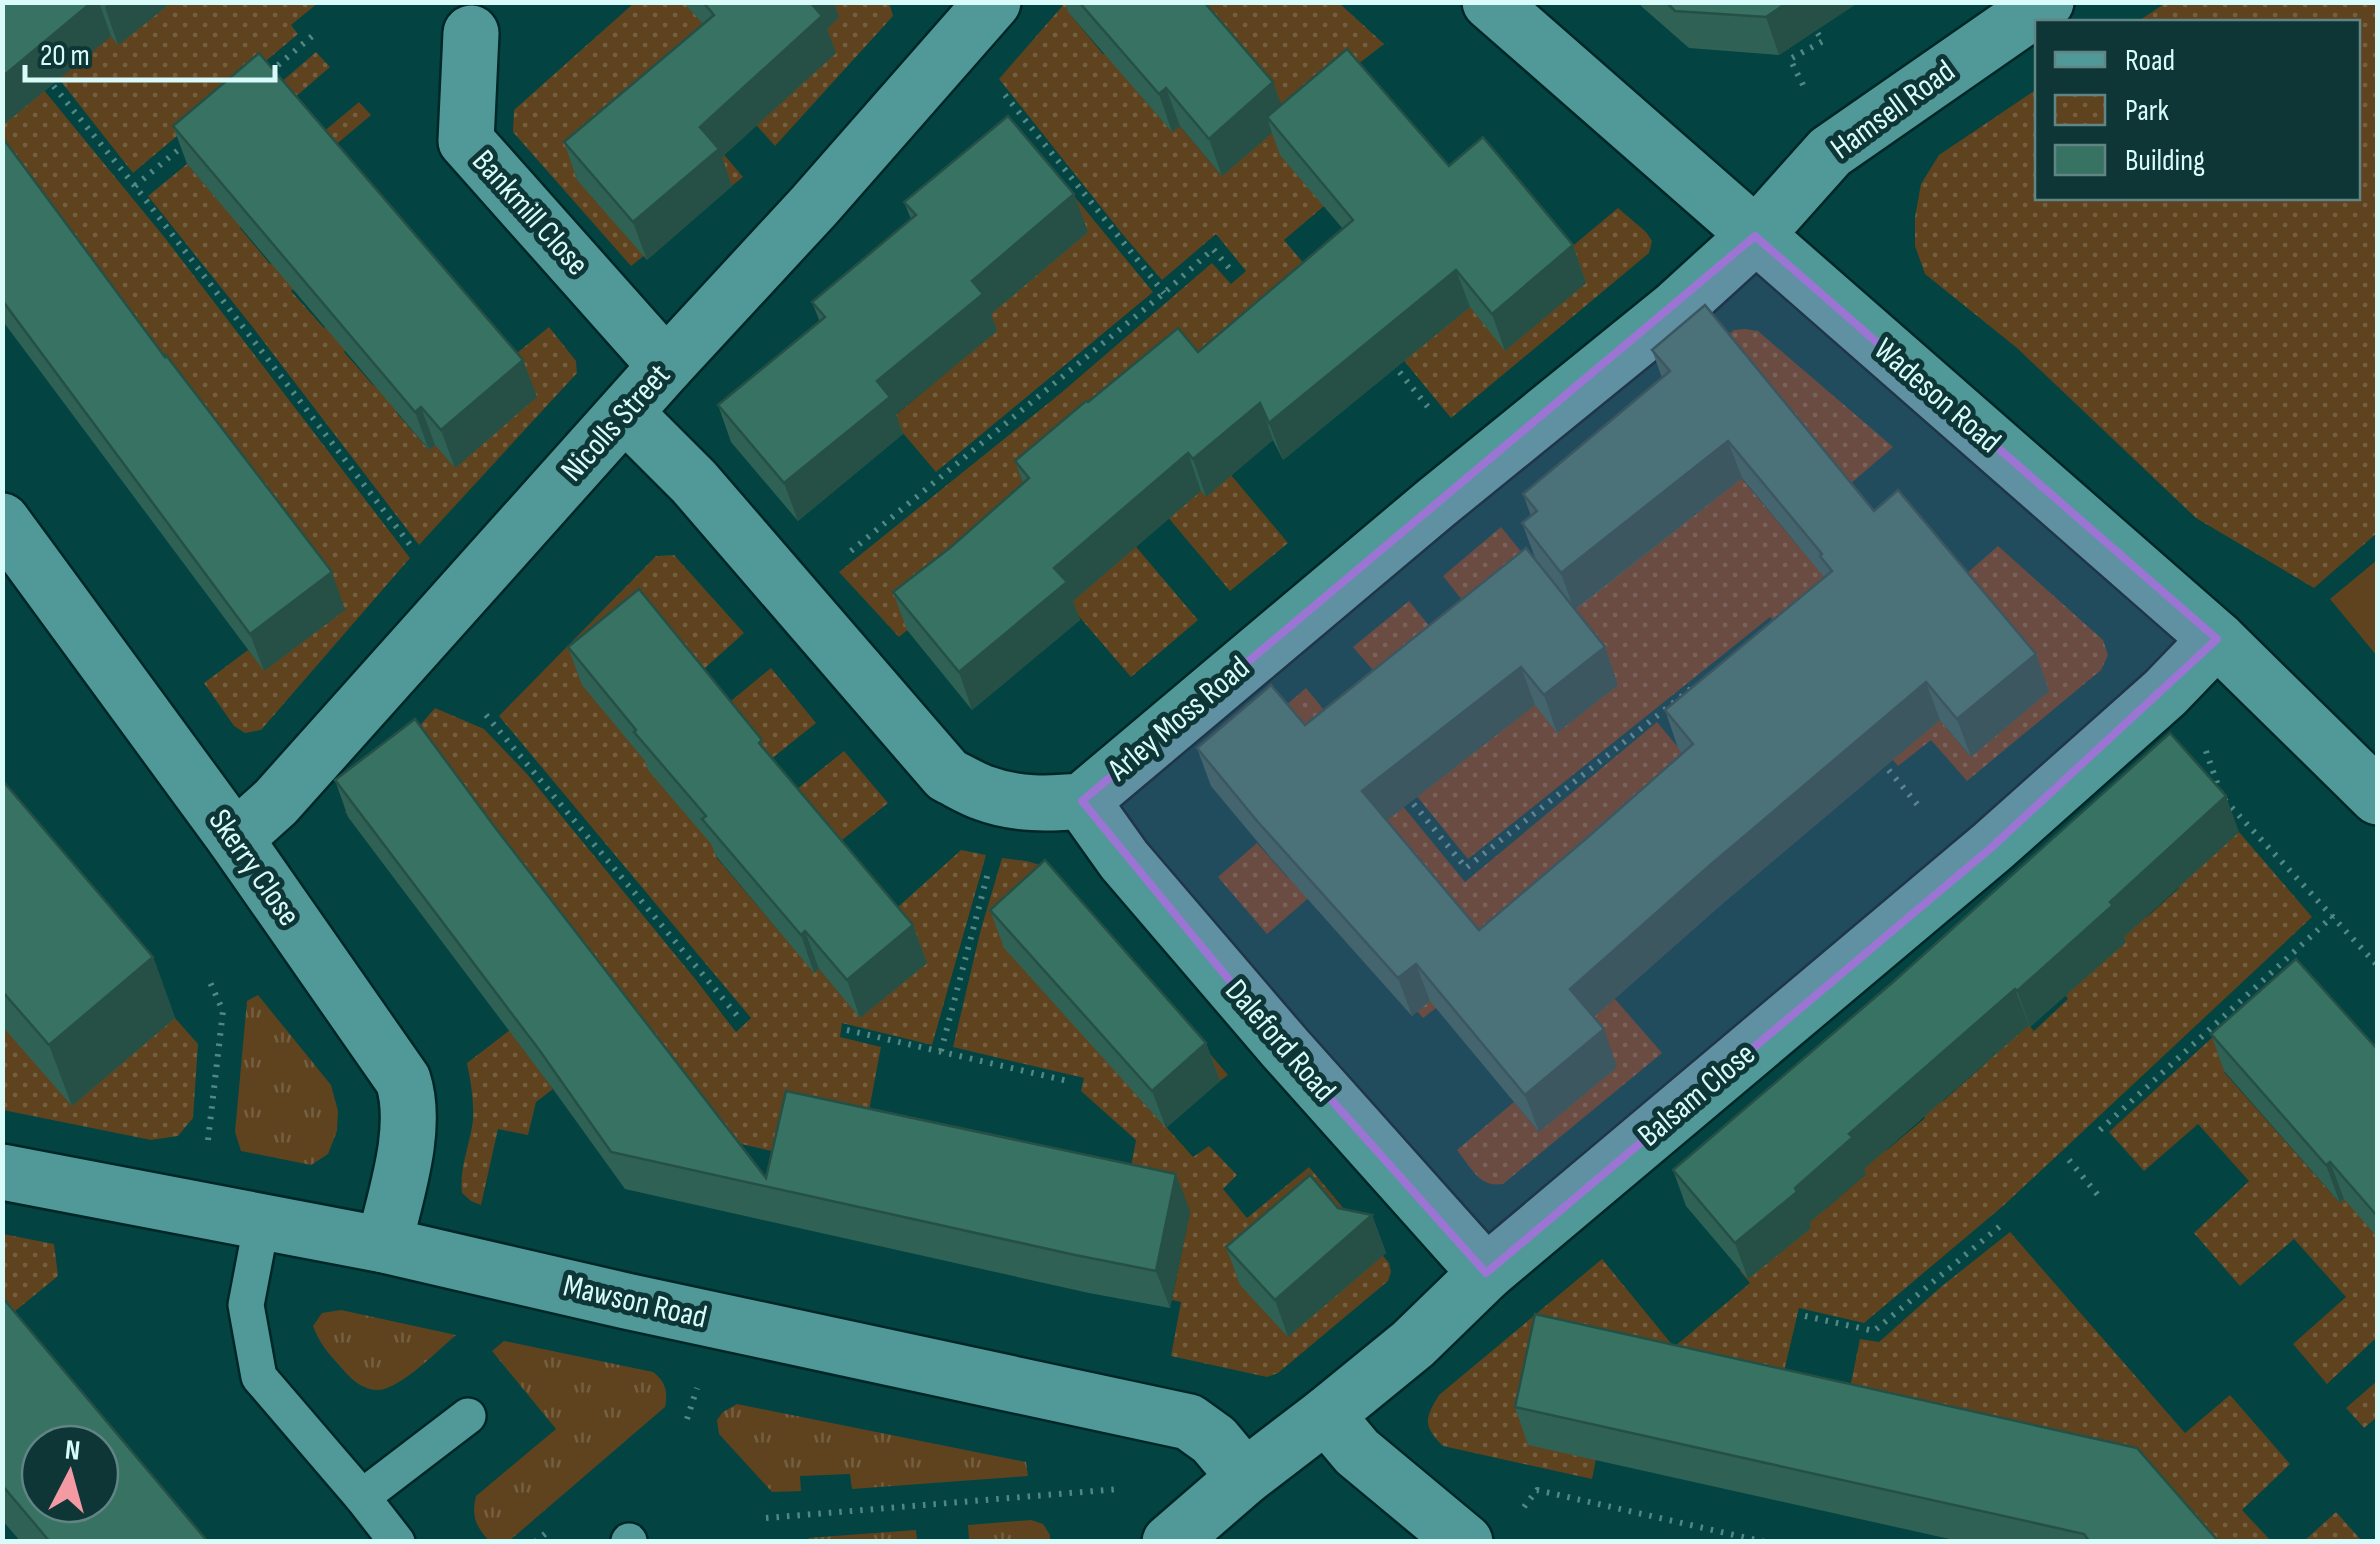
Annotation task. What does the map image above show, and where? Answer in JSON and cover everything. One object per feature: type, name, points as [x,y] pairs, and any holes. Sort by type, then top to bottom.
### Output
[{"type":"street","name":"Nicolls Street","points":[[235,839],[276,802],[993,2]]},
{"type":"street","name":"Wadeson Road","points":[[1490,2],[2217,639],[2378,797]]},
{"type":"street","name":"Hamsell Road","points":[[1755,236],[1830,152],[2046,2]]},
{"type":"street","name":"Bankmill Close","points":[[472,33],[466,141],[666,366]]},
{"type":"street","name":"Arley Moss Road","points":[[625,413],[694,482],[948,775],[985,794],[1020,802],[1082,801],[1436,502],[1676,308],[1755,236]]},
{"type":"street","name":"Skerry Close","points":[[2,521],[235,839],[403,1080],[409,1097],[408,1124],[384,1245]]},
{"type":"street","name":"Balsam Close","points":[[1170,1542],[1412,1344],[1486,1273],[1992,847],[2164,694],[2217,639]]},
{"type":"street","name":"Daleford Road","points":[[1082,801],[1124,860],[1274,1036],[1486,1273]]},
{"type":"street","name":"Mawson Road","points":[[2,1172],[384,1245],[1189,1422],[1214,1440],[1246,1476]]},
{"type":"street","points":[[1326,1415],[1357,1452],[1465,1542]]},
{"type":"lane","points":[[262,1221],[246,1304],[258,1377],[398,1542]]},
{"type":"lane","points":[[362,1497],[468,1416]]},
{"type":"path","points":[[1804,85],[1790,59],[1823,41],[1816,31]]},
{"type":"path","points":[[256,84],[317,32]]},
{"type":"path","points":[[39,67],[413,549]]},
{"type":"path","points":[[997,85],[1164,293]]},
{"type":"path","points":[[135,186],[196,135]]},
{"type":"path","points":[[842,558],[1213,249],[1230,269]]},
{"type":"path","points":[[1390,360],[1438,420]]},
{"type":"path","points":[[1404,792],[1466,868],[1692,688]]},
{"type":"path","points":[[486,715],[740,1019]]},
{"type":"path","points":[[2205,746],[2222,797],[2378,966]]},
{"type":"path","points":[[1880,760],[1930,818]]},
{"type":"path","points":[[941,1051],[991,863]]},
{"type":"path","points":[[2100,1130],[2333,916]]},
{"type":"path","points":[[208,1143],[223,1011],[209,980]]},
{"type":"path","points":[[846,1030],[1072,1082]]},
{"type":"path","points":[[2069,1160],[2102,1200]]},
{"type":"path","points":[[1805,1316],[1874,1331],[2005,1222]]},
{"type":"path","points":[[766,1518],[1128,1488]]},
{"type":"path","points":[[1514,1520],[1537,1490],[1765,1542]]},
{"type":"path","points":[[535,1542],[551,1529]]},
{"type":"highlighted area","points":[[1755,236],[2217,639],[1992,847],[1486,1273],[1285,1048],[1082,801]]},
{"type":"green space","points":[[889,2],[893,16],[775,146],[731,97],[699,125],[743,177],[631,266],[513,132],[514,110],[634,3],[684,3],[820,36],[825,3]]},
{"type":"green space","points":[[2167,2],[2377,3],[2377,533],[2314,588],[2196,518],[2017,348],[1925,274],[1915,246],[1921,184],[1939,155],[2035,90],[2035,200],[2360,200],[2360,20],[2140,20]]},
{"type":"green space","points":[[155,3],[318,3],[291,25],[298,34],[133,173],[59,79],[111,36],[119,44],[152,18]]},
{"type":"green space","points":[[1065,3],[1103,54],[1110,50],[1140,95],[1172,131],[1180,126],[1222,176],[1185,3],[1339,3],[1384,44],[1340,78],[1324,206],[1284,240],[1328,292],[1132,542],[1198,620],[1131,677],[1015,542],[899,637],[839,572],[1061,393],[1212,263],[1231,284],[1246,271],[1216,234],[1162,280],[999,79]]},
{"type":"green space","points":[[2,39],[165,238],[410,558],[261,730],[245,733],[234,726],[204,683],[248,650],[265,670],[345,609],[3,156]]},
{"type":"green space","points":[[316,52],[330,67],[293,99],[322,133],[359,102],[371,115],[326,153],[272,90]]},
{"type":"green space","points":[[1032,145],[1153,292],[936,472],[891,419],[996,331],[985,319]]},
{"type":"green space","points":[[187,164],[218,200],[245,221],[240,228],[270,264],[278,258],[300,283],[291,291],[324,328],[332,322],[351,344],[344,352],[373,385],[401,406],[396,412],[428,449],[506,362],[549,327],[576,361],[577,373],[419,545],[148,196]]},
{"type":"green space","points":[[1618,208],[1646,232],[1652,241],[1649,253],[1451,418],[1342,285],[1563,254]]},
{"type":"green space","points":[[1734,330],[1758,331],[1893,447],[1842,491],[1718,343]]},
{"type":"green space","points":[[1665,387],[1799,547],[1853,505],[1879,647],[1970,756],[2049,691],[1957,582],[1998,546],[2103,640],[2108,655],[2101,670],[1967,781],[1931,740],[1898,766],[1770,617],[1468,859],[1411,789],[1487,631],[1443,576],[1501,527],[1531,564],[1536,560]]},
{"type":"green space","points":[[1226,469],[1288,543],[1230,591],[1161,509],[1194,481],[1207,496]]},
{"type":"green space","points":[[674,555],[744,633],[695,677],[723,850],[716,857],[814,972],[819,969],[860,1017],[888,916],[961,850],[986,855],[932,1045],[842,1023],[840,1037],[881,1047],[863,1142],[793,1156],[654,1124],[345,812],[435,708],[484,729],[527,774],[736,1032],[751,1018],[499,716],[656,556]]},
{"type":"green space","points":[[2377,560],[2377,656],[2330,599]]},
{"type":"green space","points":[[1409,601],[1453,655],[1398,699],[1353,647]]},
{"type":"green space","points":[[771,668],[816,723],[765,764],[720,710]]},
{"type":"green space","points":[[1306,688],[1465,882],[1657,722],[1707,782],[1547,921],[1662,1053],[1503,1184],[1482,1179],[1457,1150],[1514,1102],[1539,1132],[1617,1066],[1436,1008],[1423,1018],[1213,768]]},
{"type":"green space","points":[[844,751],[888,803],[831,849],[787,797]]},
{"type":"green space","points":[[2239,832],[2312,917],[2003,1206],[1864,1323],[1799,1308],[1777,1401],[1596,1459],[1592,1479],[1443,1446],[1432,1433],[1428,1416],[1439,1395],[1602,1259],[1674,1347],[1750,1283],[1740,1271],[1762,1253],[1770,1261],[1810,1228],[1802,1217],[1827,1208],[1866,1174],[1857,1164],[1888,1149],[1925,1118],[1918,1109],[1936,1093],[1943,1101],[2026,1022],[2034,1031],[2068,999],[2061,989],[2118,932],[2148,916],[2179,888],[2172,880],[2199,868]]},
{"type":"green space","points":[[1257,843],[1287,877],[1320,888],[1267,934],[1218,877]]},
{"type":"green space","points":[[1002,858],[1051,868],[1228,1075],[1220,1081],[1095,1047],[1193,1157],[1209,1146],[1237,1175],[1223,1189],[1247,1218],[1309,1167],[1389,1263],[1388,1281],[1278,1373],[1267,1377],[1171,1356],[1181,1302],[1172,1300],[1190,1212],[1125,1198],[1136,1140],[1081,1091],[1084,1078],[953,1047]]},
{"type":"green space","points":[[2286,970],[2310,996],[2224,1072],[2339,1202],[2377,1170],[2377,1337],[2327,1384],[2293,1344],[2346,1297],[2294,1239],[2240,1286],[2194,1233],[2249,1181],[2198,1124],[2144,1171],[2109,1132]]},
{"type":"green space","points":[[258,995],[331,1085],[338,1111],[337,1131],[328,1154],[311,1165],[241,1151],[235,1132],[247,1001]]},
{"type":"green space","points":[[175,1018],[198,1044],[193,1118],[178,1136],[151,1140],[3,1110],[2,1026]]},
{"type":"green space","points":[[510,1030],[553,1089],[536,1102],[528,1135],[498,1129],[481,1205],[462,1193],[461,1184],[473,1120],[467,1063]]},
{"type":"green space","points":[[2010,1232],[2185,1433],[2230,1395],[2290,1464],[2242,1510],[2271,1541],[2199,1541],[1844,1417],[1860,1339],[1879,1342]]},
{"type":"green space","points":[[3,1234],[54,1244],[58,1276],[3,1321]]},
{"type":"green space","points":[[341,1310],[456,1335],[397,1383],[372,1389],[347,1374],[324,1347],[313,1326],[322,1313]]},
{"type":"green space","points":[[504,1341],[653,1372],[663,1384],[666,1402],[665,1407],[509,1541],[489,1541],[476,1521],[476,1496],[556,1429],[492,1351]]},
{"type":"green space","points":[[2377,1381],[2377,1417],[2364,1428],[2346,1408]]},
{"type":"green space","points":[[737,1404],[1026,1462],[1028,1476],[852,1489],[850,1474],[800,1476],[801,1491],[772,1492],[719,1434],[717,1420]]},
{"type":"green space","points":[[2336,1512],[2362,1541],[2304,1541]]},
{"type":"green space","points":[[1031,1520],[1043,1524],[1050,1541],[934,1541],[969,1539],[968,1525]]},
{"type":"green space","points":[[916,1530],[917,1541],[811,1542],[808,1538]]},
{"type":"building","points":[[2,2],[92,2],[2,77]]},
{"type":"building","points":[[703,2],[810,2],[822,16],[700,127],[719,149],[633,222],[564,142],[714,15]]},
{"type":"building","points":[[1079,2],[1204,2],[1273,82],[1209,139],[1166,88],[1159,94]]},
{"type":"building","points":[[1666,2],[1788,2],[1766,17],[1675,11]]},
{"type":"building","points":[[1347,49],[1449,166],[1483,137],[1573,245],[1492,314],[1456,270],[1269,423],[1260,403],[1193,459],[1188,453],[1054,568],[1067,582],[959,672],[893,592],[1029,478],[1015,461],[1086,401],[1178,328],[1198,352],[1353,220],[1267,117]]},
{"type":"building","points":[[259,53],[523,360],[441,430],[421,407],[415,412],[173,126]]},
{"type":"building","points":[[1008,116],[1074,194],[972,281],[983,294],[877,381],[890,397],[784,483],[718,405],[825,317],[812,302],[916,215],[904,202]]},
{"type":"building","points":[[2,137],[165,357],[332,572],[250,634],[2,300]]},
{"type":"building","points":[[1705,305],[1874,511],[1898,490],[2036,654],[1957,719],[1926,682],[1709,866],[1570,989],[1604,1029],[1525,1095],[1416,964],[1398,978],[1197,748],[1271,685],[1305,725],[1526,548],[1605,647],[1544,695],[1521,667],[1362,791],[1479,930],[1588,837],[1693,744],[1665,710],[1832,571],[1728,441],[1561,573],[1522,523],[1537,511],[1523,494],[1670,371],[1652,350]]},
{"type":"building","points":[[639,589],[762,740],[759,743],[913,925],[847,980],[805,931],[801,935],[702,819],[706,816],[568,647]]},
{"type":"building","points":[[415,719],[766,1178],[786,1091],[1176,1174],[1156,1271],[611,1152],[540,1051],[335,780]]},
{"type":"building","points":[[2170,733],[2226,796],[2110,902],[2113,905],[1849,1134],[1853,1137],[1795,1188],[1797,1192],[1735,1243],[1673,1170],[1892,983]]},
{"type":"building","points":[[2,780],[153,957],[49,1045],[2,991]]},
{"type":"building","points":[[1045,860],[1206,1043],[1152,1091],[990,910]]},
{"type":"building","points":[[2296,959],[2378,1050],[2378,1217],[2330,1162],[2326,1165],[2211,1034]]},
{"type":"building","points":[[1310,1175],[1338,1208],[1372,1215],[1275,1300],[1226,1247]]},
{"type":"building","points":[[2,1297],[109,1424],[20,1424],[20,1506],[2,1485]]},
{"type":"building","points":[[1535,1314],[2137,1448],[2219,1542],[2090,1542],[2084,1534],[1515,1407]]},
{"type":"building","points":[[120,1437],[208,1542],[50,1542],[35,1524],[120,1524]]}]
